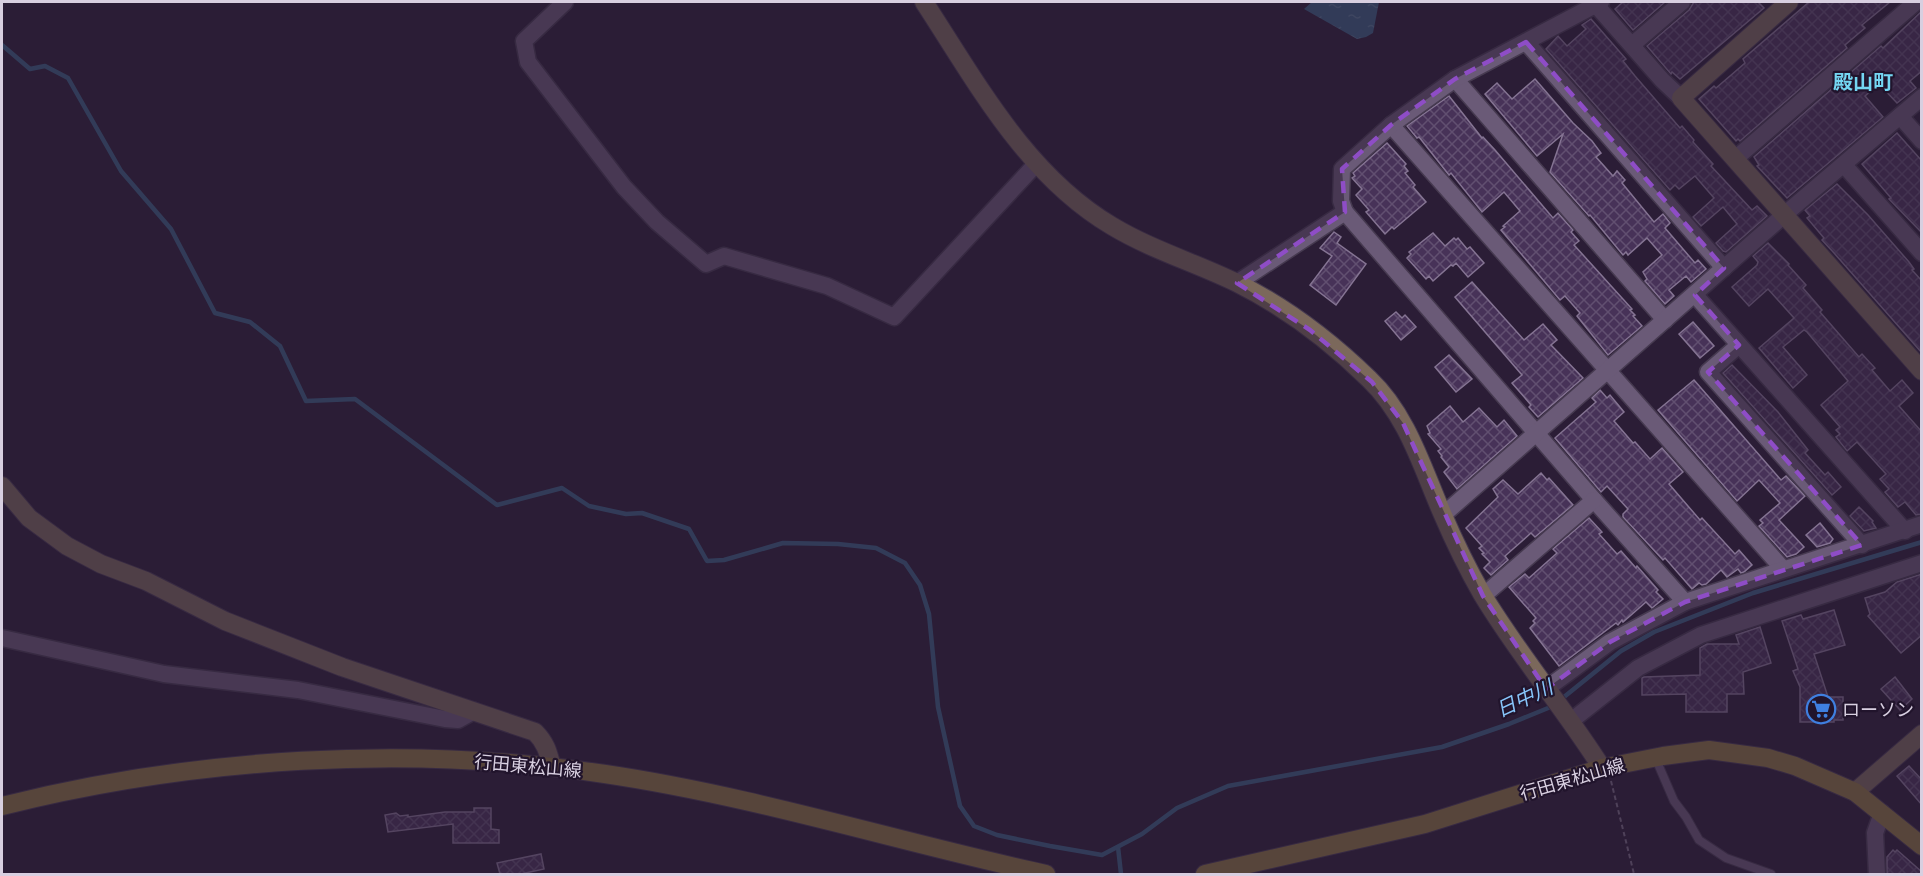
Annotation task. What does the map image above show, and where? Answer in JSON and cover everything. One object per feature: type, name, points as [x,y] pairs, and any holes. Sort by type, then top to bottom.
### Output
[{"type":"main road","name":"行田東松山線","points":[[1205,874],[1425,825],[1605,767],[1655,757],[1709,750],[1768,758],[1794,766],[1855,792],[1922,846]]},
{"type":"main road","name":"行田東松山線","points":[[2,806],[133,778],[222,767],[311,760],[466,761],[552,767],[703,792],[781,809],[1016,872],[1046,874]]},
{"type":"street","points":[[565,2],[524,41],[528,62],[624,188],[657,222],[706,264],[724,256],[827,286],[894,317],[1037,164]]},
{"type":"street","points":[[924,2],[1003,123],[1037,164],[1074,199],[1111,226],[1154,248],[1237,283],[1280,308],[1372,382],[1402,423],[1413,444],[1463,560],[1483,596],[1546,688],[1605,767]]},
{"type":"street","points":[[1632,45],[1682,2]]},
{"type":"street","points":[[1681,98],[1790,2]]},
{"type":"street","points":[[1735,159],[1916,2]]},
{"type":"street","points":[[1685,602],[1345,212],[1341,201],[1342,169],[1391,125],[1455,78],[1599,3],[1662,80],[1681,98],[1922,371]]},
{"type":"street","points":[[1526,42],[1724,268]]},
{"type":"street","points":[[1455,78],[1665,320]]},
{"type":"street","points":[[1443,515],[1784,214],[1922,97]]},
{"type":"street","points":[[1900,116],[1922,141]]},
{"type":"street","points":[[1391,125],[1783,569]]},
{"type":"street","points":[[1844,165],[1922,253]]},
{"type":"street","points":[[1237,283],[1345,212]]},
{"type":"street","points":[[1695,294],[1905,531]]},
{"type":"street","points":[[1739,345],[1708,372],[1862,545]]},
{"type":"street","points":[[2,486],[29,518],[67,546],[101,564],[146,581],[225,621],[342,667],[535,732],[547,747],[552,767]]},
{"type":"street","points":[[1483,596],[1594,500]]},
{"type":"street","points":[[1546,688],[1610,642],[1685,602],[1922,524]]},
{"type":"street","points":[[1570,721],[1638,668],[1701,635],[1922,563]]},
{"type":"street","points":[[2,638],[164,674],[298,690],[445,719],[458,720],[474,711]]},
{"type":"street","points":[[1855,792],[1922,734]]},
{"type":"street","points":[[1877,874],[1875,833],[1882,813]]},
{"type":"lane","points":[[1655,757],[1674,801],[1699,840],[1726,858],[1771,874]]},
{"type":"path","points":[[1605,767],[1634,874]]},
{"type":"highlighted area","points":[[1526,42],[1724,268],[1695,295],[1739,345],[1708,372],[1862,545],[1685,602],[1610,642],[1546,689],[1483,596],[1403,423],[1372,382],[1310,330],[1237,283],[1345,212],[1342,169],[1391,125],[1455,79]]},
{"type":"water","points":[[1312,2],[1379,2],[1373,33],[1357,39],[1304,9]]},
{"type":"building","points":[[1623,2],[1665,2],[1633,30],[1615,9]]},
{"type":"building","points":[[1694,2],[1758,2],[1764,8],[1680,79],[1672,72],[1671,74],[1647,46],[1689,10]]},
{"type":"building","points":[[1809,2],[1890,2],[1862,25],[1865,28],[1845,45],[1847,48],[1740,141],[1738,139],[1736,141],[1699,99],[1714,86],[1716,88],[1745,63],[1743,59]]},
{"type":"building","points":[[1922,11],[1922,71],[1910,81],[1916,88],[1897,103],[1879,84],[1865,96],[1883,117],[1787,198],[1757,166],[1759,165],[1754,157],[1881,46],[1883,48]]},
{"type":"building","points":[[1591,19],[1626,59],[1623,61],[1635,76],[1680,128],[1682,126],[1694,140],[1693,142],[1713,164],[1711,166],[1752,210],[1757,206],[1767,216],[1726,252],[1716,243],[1737,224],[1723,207],[1701,226],[1693,217],[1714,198],[1695,176],[1679,189],[1675,185],[1670,190],[1546,49],[1558,36],[1567,46],[1586,29],[1582,25]]},
{"type":"building","points":[[1535,79],[1573,123],[1592,141],[1601,153],[1596,157],[1613,176],[1617,171],[1625,180],[1622,183],[1654,222],[1663,214],[1670,223],[1665,228],[1695,263],[1698,260],[1706,269],[1691,282],[1686,276],[1669,290],[1674,296],[1665,304],[1645,281],[1647,279],[1643,272],[1662,255],[1647,238],[1628,255],[1626,252],[1623,255],[1550,172],[1563,134],[1537,156],[1485,94],[1497,83],[1512,99]]},
{"type":"building","points":[[1449,96],[1482,138],[1553,218],[1558,213],[1573,230],[1571,232],[1579,241],[1574,245],[1632,309],[1630,310],[1635,315],[1633,316],[1642,326],[1608,355],[1577,316],[1580,313],[1565,296],[1560,300],[1501,230],[1520,211],[1504,192],[1482,212],[1451,173],[1449,175],[1419,137],[1417,138],[1407,126]]},
{"type":"building","points":[[1897,133],[1922,161],[1922,233],[1889,199],[1891,198],[1862,164]]},
{"type":"building","points":[[1387,143],[1406,164],[1404,166],[1408,171],[1405,173],[1426,202],[1385,234],[1366,212],[1369,210],[1356,195],[1362,189],[1352,178],[1355,176],[1353,173]]},
{"type":"building","points":[[1837,184],[1868,215],[1909,262],[1914,269],[1912,270],[1922,281],[1922,353],[1822,240],[1824,238],[1807,218],[1810,216],[1805,210]]},
{"type":"building","points":[[1334,232],[1341,237],[1337,243],[1366,264],[1336,305],[1310,285],[1332,256],[1320,248]]},
{"type":"building","points":[[1433,233],[1445,246],[1454,238],[1456,240],[1458,238],[1467,249],[1470,247],[1484,263],[1468,277],[1456,263],[1433,281],[1429,276],[1426,279],[1407,258],[1411,254],[1409,252]]},
{"type":"building","points":[[1768,243],[1806,285],[1803,288],[1822,310],[1820,312],[1859,357],[1862,354],[1875,368],[1872,370],[1890,391],[1902,380],[1913,393],[1899,406],[1922,432],[1922,514],[1916,515],[1905,502],[1898,507],[1885,492],[1889,489],[1880,479],[1886,474],[1857,442],[1847,451],[1836,437],[1840,434],[1836,430],[1840,427],[1821,405],[1848,381],[1807,332],[1804,330],[1783,347],[1807,375],[1793,388],[1759,348],[1794,318],[1768,289],[1749,306],[1732,287],[1757,265],[1758,262],[1753,256]]},
{"type":"building","points":[[1472,282],[1524,340],[1543,324],[1557,340],[1551,345],[1583,378],[1538,417],[1512,383],[1522,375],[1455,297]]},
{"type":"building","points":[[1396,312],[1402,318],[1405,315],[1416,327],[1401,340],[1385,321]]},
{"type":"building","points":[[1693,322],[1714,346],[1700,358],[1679,334]]},
{"type":"building","points":[[1449,355],[1472,379],[1456,392],[1435,367]]},
{"type":"building","points":[[1732,365],[1778,412],[1808,450],[1805,453],[1825,475],[1828,472],[1841,487],[1832,495],[1723,373]]},
{"type":"building","points":[[1694,380],[1781,480],[1786,476],[1805,496],[1779,520],[1804,547],[1796,554],[1787,557],[1759,526],[1763,523],[1760,520],[1780,503],[1759,480],[1737,501],[1658,410]]},
{"type":"building","points":[[1600,390],[1607,398],[1610,395],[1624,412],[1614,421],[1633,443],[1635,442],[1650,459],[1662,448],[1683,472],[1669,484],[1700,520],[1702,518],[1735,554],[1739,550],[1752,565],[1744,572],[1741,573],[1738,569],[1727,577],[1721,570],[1706,584],[1699,583],[1692,589],[1665,558],[1663,560],[1623,517],[1628,509],[1607,486],[1601,492],[1555,438],[1596,402],[1592,398]]},
{"type":"building","points":[[1450,406],[1463,422],[1479,408],[1497,427],[1504,420],[1517,436],[1457,489],[1444,472],[1449,467],[1438,451],[1441,449],[1428,434],[1430,433],[1427,426]]},
{"type":"building","points":[[1541,473],[1547,480],[1549,478],[1573,505],[1535,537],[1531,533],[1505,556],[1508,560],[1491,575],[1484,568],[1490,562],[1479,548],[1482,546],[1466,528],[1498,497],[1493,489],[1503,480],[1518,494]]},
{"type":"building","points":[[1859,507],[1873,521],[1876,528],[1864,531],[1850,516]]},
{"type":"building","points":[[1589,518],[1602,532],[1599,534],[1617,554],[1621,551],[1636,568],[1637,566],[1663,599],[1652,608],[1646,602],[1623,622],[1622,620],[1618,625],[1616,623],[1559,666],[1530,628],[1536,618],[1509,587],[1525,574],[1529,578],[1557,553],[1553,549]]},
{"type":"building","points":[[1820,523],[1833,539],[1830,543],[1817,547],[1806,535]]},
{"type":"building","points":[[1922,574],[1922,635],[1901,653],[1868,616],[1870,614],[1865,598],[1885,592],[1897,582]]},
{"type":"building","points":[[1834,610],[1845,645],[1814,654],[1828,697],[1843,697],[1843,720],[1800,722],[1800,687],[1793,671],[1798,669],[1782,621],[1801,615],[1803,619]]},
{"type":"building","points":[[1760,627],[1771,663],[1743,672],[1744,694],[1727,694],[1727,712],[1686,712],[1686,694],[1642,695],[1642,678],[1700,675],[1700,648],[1707,644],[1739,644],[1736,635]]},
{"type":"building","points":[[1895,677],[1912,699],[1900,710],[1881,689]]},
{"type":"building","points":[[1909,766],[1922,780],[1922,805],[1897,776]]},
{"type":"building","points":[[474,808],[491,808],[491,829],[499,830],[499,843],[453,843],[453,824],[388,832],[385,815],[396,813],[400,816],[408,815],[408,817],[445,812],[474,812]]},
{"type":"building","points":[[1893,850],[1895,852],[1897,850],[1922,874],[1887,874],[1887,857]]},
{"type":"building","points":[[541,854],[544,869],[521,874],[500,874],[497,863]]},
{"type":"waterway","points":[[2,45],[30,69],[45,66],[68,78],[121,171],[171,229],[215,313],[250,322],[280,346],[306,401],[355,399],[497,505],[562,488],[589,506],[626,514],[642,513],[689,529],[707,561],[724,560],[783,543],[838,544],[876,548],[905,563],[920,585],[929,614],[938,707],[960,806],[974,826],[997,835],[1102,855],[1142,834],[1177,808],[1228,786],[1442,747],[1553,706]]},
{"type":"waterway","name":"日中川","points":[[1559,701],[1621,651],[1654,632],[1753,593],[1922,542]]},
{"type":"waterway","points":[[1118,847],[1121,874]]},
{"type":"place","name":"ローソン","points":[[1821,709]]},
{"type":"district","name":"殿山町","points":[[1863,81]]}]
